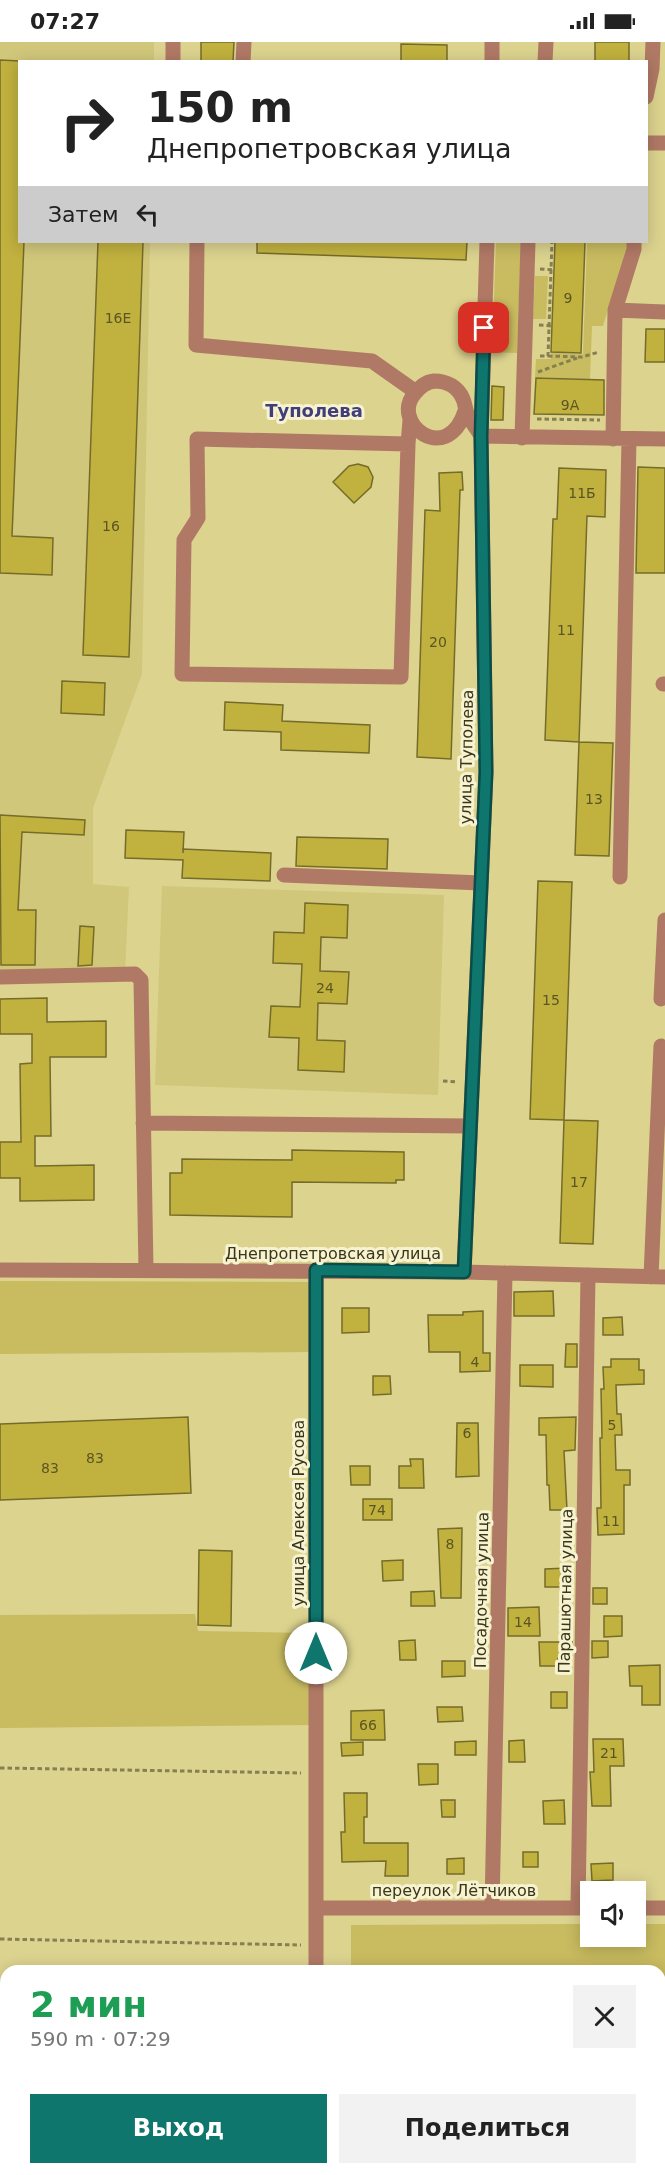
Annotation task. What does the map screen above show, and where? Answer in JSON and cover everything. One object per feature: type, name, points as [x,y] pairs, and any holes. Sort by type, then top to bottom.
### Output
[{"type":"street","points":[[173,42],[173,60]]},
{"type":"street","points":[[243,60],[244,42]]},
{"type":"street","points":[[492,42],[492,60]]},
{"type":"street","points":[[545,60],[546,42]]},
{"type":"street","points":[[648,93],[659,70],[653,42]]},
{"type":"street","points":[[648,143],[665,143]]},
{"type":"street","points":[[197,243],[196,345],[372,361],[416,392]]},
{"type":"street","name":"улица Туполева","points":[[464,1272],[486,772],[481,436],[487,243]]},
{"type":"street","points":[[522,438],[528,243]]},
{"type":"street","points":[[613,439],[615,310],[634,243]]},
{"type":"street","points":[[615,310],[665,312]]},
{"type":"street","points":[[408,444],[197,439],[198,518],[184,540],[182,674],[401,677],[410,420],[408,405],[422,385],[432,381],[446,382],[455,388],[464,400],[465,411],[461,426],[449,435],[433,438],[418,432],[410,420]]},
{"type":"street","points":[[465,411],[481,436],[665,439]]},
{"type":"street","points":[[620,878],[629,439]]},
{"type":"street","points":[[284,875],[481,883]]},
{"type":"street","points":[[661,999],[665,920]]},
{"type":"street","points":[[0,977],[135,974],[141,980],[146,1270]]},
{"type":"street","points":[[658,1277],[662,1112],[661,1046]]},
{"type":"street","points":[[143,1123],[470,1126]]},
{"type":"street","name":"Днепропетровская улица","points":[[0,1270],[316,1270],[658,1277]]},
{"type":"street","name":"улица Алексея Русова","points":[[316,1270],[316,1965]]},
{"type":"street","name":"Посадочная улица","points":[[492,1908],[505,1273]]},
{"type":"street","name":"Парашютная улица","points":[[584,1881],[588,1275]]},
{"type":"street","name":"переулок Лётчиков","points":[[316,1908],[580,1908]]},
{"type":"street","points":[[646,1908],[665,1908]]},
{"type":"path","points":[[548,356],[552,243]]},
{"type":"path","points":[[536,374],[544,369],[615,346]]},
{"type":"path","points":[[538,356],[582,357]]},
{"type":"path","points":[[526,418],[613,421]]},
{"type":"path","points":[[442,1082],[459,1082]]},
{"type":"path","points":[[0,1768],[316,1773]]},
{"type":"path","points":[[0,1940],[316,1945]]},
{"type":"shaded area","points":[[0,42],[154,42],[154,60],[18,60],[18,243],[150,243],[142,674],[93,808],[93,884],[129,887],[125,975],[0,979]]},
{"type":"shaded area","points":[[496,243],[521,243],[517,353],[492,352]]},
{"type":"shaded area","points":[[587,243],[628,243],[603,326],[592,326],[590,379],[535,377],[536,359],[551,359],[551,353],[583,354]]},
{"type":"shaded area","points":[[535,276],[548,276],[546,319],[533,319]]},
{"type":"shaded area","points":[[162,886],[444,895],[438,1095],[155,1085]]},
{"type":"shaded area","points":[[0,1281],[313,1282],[313,1352],[0,1354]]},
{"type":"shaded area","points":[[195,1614],[198,1631],[308,1633],[313,1725],[0,1728],[0,1615]]},
{"type":"shaded area","points":[[580,1924],[580,1947],[646,1947],[646,1924],[665,1924],[665,1965],[351,1965],[351,1925]]},
{"type":"building","points":[[201,42],[234,42],[233,60],[201,60]]},
{"type":"building","points":[[595,42],[629,42],[629,60],[595,60]]},
{"type":"building","points":[[401,44],[447,45],[447,60],[401,60]]},
{"type":"building","points":[[0,60],[18,61],[18,243],[24,243],[12,536],[53,538],[52,575],[0,573]]},
{"type":"building","points":[[98,243],[143,243],[129,657],[83,655]]},
{"type":"building","points":[[257,243],[467,243],[466,260],[257,253]]},
{"type":"building","points":[[555,243],[585,243],[581,353],[551,352]]},
{"type":"building","points":[[646,329],[665,329],[665,362],[645,362]]},
{"type":"building","points":[[536,378],[604,380],[604,415],[534,414]]},
{"type":"building","points":[[492,386],[504,387],[503,420],[491,420]]},
{"type":"building","points":[[358,464],[368,467],[373,477],[371,487],[354,503],[333,482],[349,466]]},
{"type":"building","points":[[638,467],[665,468],[665,573],[636,573]]},
{"type":"building","points":[[559,468],[606,470],[605,517],[587,516],[579,742],[545,740],[553,519],[557,519]]},
{"type":"building","points":[[462,472],[451,759],[417,757],[425,510],[440,511],[439,473]]},
{"type":"building","points":[[62,681],[105,683],[104,715],[61,713]]},
{"type":"building","points":[[225,702],[283,705],[282,721],[370,725],[369,753],[281,750],[281,732],[224,730]]},
{"type":"building","points":[[579,742],[613,743],[609,856],[575,855]]},
{"type":"building","points":[[0,815],[85,820],[84,835],[22,832],[18,910],[36,910],[35,965],[1,965]]},
{"type":"building","points":[[126,830],[184,832],[183,849],[271,853],[270,881],[182,878],[183,860],[125,858]]},
{"type":"building","points":[[297,837],[388,839],[387,869],[296,866]]},
{"type":"building","points":[[538,881],[572,882],[564,1120],[530,1119]]},
{"type":"building","points":[[305,903],[348,905],[347,938],[321,937],[320,971],[349,972],[347,1004],[318,1003],[317,1040],[345,1041],[344,1072],[298,1070],[299,1038],[269,1037],[271,1006],[300,1007],[302,964],[273,963],[274,932],[304,933]]},
{"type":"building","points":[[80,926],[94,927],[92,965],[78,966]]},
{"type":"building","points":[[47,998],[47,1022],[106,1021],[106,1057],[50,1057],[51,1136],[35,1136],[35,1166],[94,1165],[94,1200],[20,1201],[20,1178],[0,1178],[0,1142],[21,1142],[20,1064],[32,1063],[32,1034],[0,1034],[0,999]]},
{"type":"building","points":[[564,1120],[598,1121],[593,1244],[560,1243]]},
{"type":"building","points":[[292,1150],[404,1152],[404,1180],[396,1180],[396,1183],[292,1182],[292,1217],[170,1215],[170,1173],[182,1173],[182,1159],[292,1160]]},
{"type":"building","points":[[553,1291],[554,1316],[514,1316],[514,1292]]},
{"type":"building","points":[[342,1308],[369,1308],[369,1332],[342,1333]]},
{"type":"building","points":[[483,1311],[483,1353],[490,1353],[490,1371],[460,1372],[460,1352],[429,1352],[428,1315],[463,1315],[463,1312]]},
{"type":"building","points":[[622,1317],[623,1335],[603,1335],[603,1318]]},
{"type":"building","points":[[566,1344],[577,1344],[577,1367],[565,1367]]},
{"type":"building","points":[[611,1359],[639,1359],[639,1370],[644,1370],[644,1384],[616,1385],[617,1414],[621,1414],[622,1435],[615,1435],[616,1470],[630,1470],[630,1485],[624,1485],[624,1534],[598,1535],[597,1508],[601,1508],[601,1389],[604,1389],[603,1367],[611,1367]]},
{"type":"building","points":[[520,1365],[553,1365],[553,1387],[520,1386]]},
{"type":"building","points":[[373,1376],[390,1376],[391,1394],[373,1395]]},
{"type":"building","points":[[188,1417],[191,1493],[0,1500],[0,1424]]},
{"type":"building","points":[[576,1417],[575,1450],[564,1451],[567,1510],[550,1510],[546,1435],[539,1435],[539,1418]]},
{"type":"building","points":[[457,1423],[478,1423],[479,1476],[456,1477]]},
{"type":"building","points":[[410,1459],[423,1459],[424,1488],[399,1488],[399,1466],[411,1466]]},
{"type":"building","points":[[350,1466],[370,1466],[370,1485],[351,1485]]},
{"type":"building","points":[[363,1499],[392,1499],[392,1520],[363,1520]]},
{"type":"building","points":[[462,1528],[461,1598],[441,1598],[438,1529]]},
{"type":"building","points":[[199,1550],[232,1551],[231,1626],[198,1625]]},
{"type":"building","points":[[403,1560],[403,1580],[383,1581],[382,1561]]},
{"type":"building","points":[[567,1568],[567,1587],[545,1587],[545,1569]]},
{"type":"building","points":[[593,1588],[607,1588],[607,1604],[593,1604]]},
{"type":"building","points":[[434,1591],[435,1606],[411,1606],[411,1592]]},
{"type":"building","points":[[539,1607],[540,1636],[508,1636],[508,1608]]},
{"type":"building","points":[[604,1616],[622,1616],[622,1636],[604,1637]]},
{"type":"building","points":[[415,1640],[416,1660],[400,1660],[399,1641]]},
{"type":"building","points":[[592,1641],[608,1641],[608,1657],[592,1658]]},
{"type":"building","points":[[539,1642],[572,1642],[572,1658],[558,1658],[558,1666],[540,1666]]},
{"type":"building","points":[[442,1661],[465,1661],[465,1676],[442,1677]]},
{"type":"building","points":[[660,1665],[660,1705],[642,1705],[642,1686],[630,1686],[629,1666]]},
{"type":"building","points":[[551,1692],[567,1692],[567,1708],[551,1708]]},
{"type":"building","points":[[437,1707],[462,1707],[463,1721],[438,1722]]},
{"type":"building","points":[[384,1710],[385,1740],[351,1740],[351,1711]]},
{"type":"building","points":[[593,1739],[623,1739],[624,1766],[610,1766],[611,1806],[592,1806],[590,1772],[594,1772]]},
{"type":"building","points":[[524,1740],[525,1762],[509,1762],[509,1741]]},
{"type":"building","points":[[476,1741],[476,1755],[455,1755],[455,1742]]},
{"type":"building","points":[[363,1742],[363,1755],[342,1756],[341,1743]]},
{"type":"building","points":[[418,1764],[438,1764],[438,1784],[419,1785]]},
{"type":"building","points":[[344,1793],[367,1793],[364,1843],[408,1843],[408,1876],[385,1876],[386,1861],[342,1862],[341,1832],[345,1832]]},
{"type":"building","points":[[441,1800],[455,1800],[455,1817],[442,1817]]},
{"type":"building","points":[[564,1800],[565,1824],[544,1824],[543,1801]]},
{"type":"building","points":[[523,1852],[538,1852],[538,1867],[523,1867]]},
{"type":"building","points":[[464,1858],[464,1874],[447,1874],[447,1859]]},
{"type":"building","points":[[613,1863],[613,1880],[592,1881],[591,1864]]},
{"type":"district","name":"Туполева","points":[[314,411]]},
{"type":"route","points":[[316,1653],[316,1270],[464,1272],[486,772],[481,436],[484,328]]}]
